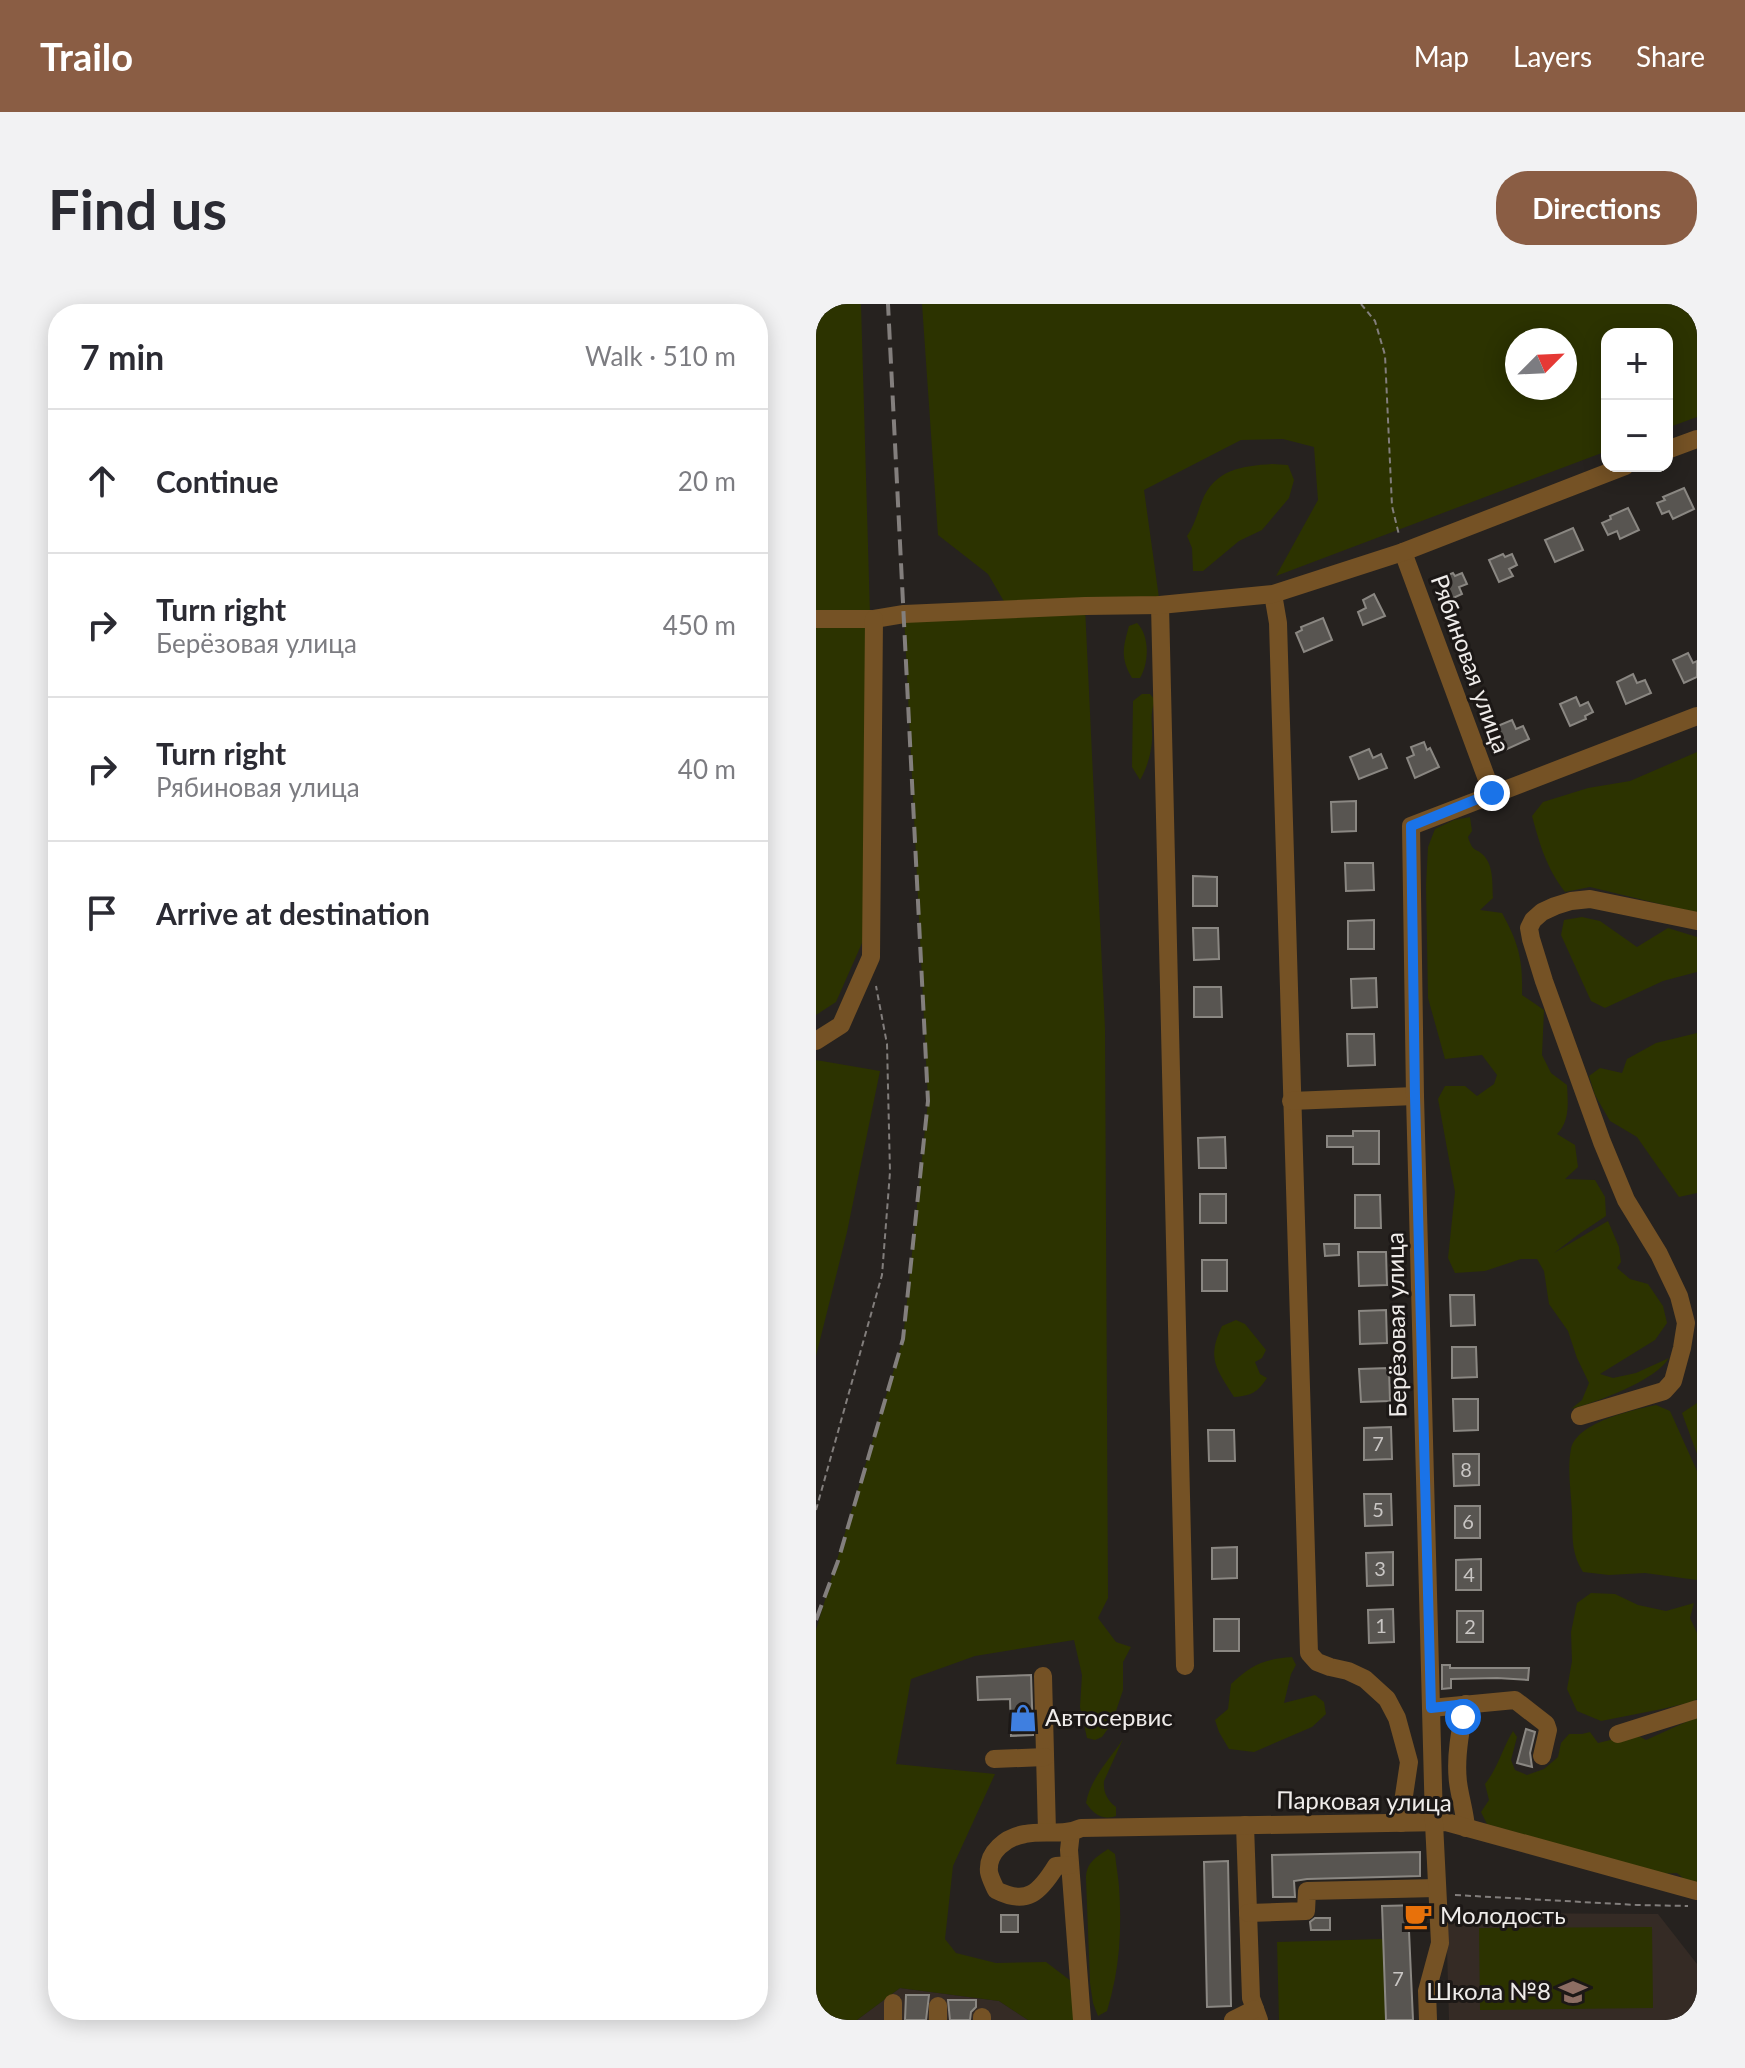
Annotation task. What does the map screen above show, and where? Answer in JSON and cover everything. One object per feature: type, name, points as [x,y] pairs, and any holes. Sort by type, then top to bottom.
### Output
[{"type":"street","points":[[1673,448],[1697,439]]},
{"type":"street","points":[[816,619],[1160,605],[1273,594],[1403,552],[1610,472]]},
{"type":"street","name":"Рябиновая улица","points":[[1403,552],[1492,793]]},
{"type":"street","points":[[1273,594],[1278,639],[1309,1653],[1317,1662],[1365,1679],[1387,1699],[1397,1718],[1409,1762],[1401,1823]]},
{"type":"street","points":[[1160,605],[1185,1666]]},
{"type":"street","points":[[816,1041],[841,1025],[871,957],[874,619]]},
{"type":"street","name":"Рябиновая улица","points":[[1411,826],[1697,716]]},
{"type":"street","name":"Берёзовая улица","points":[[1411,826],[1434,1823],[1443,1891],[1440,1943],[1427,1991],[1428,2020]]},
{"type":"street","points":[[1697,921],[1590,899],[1555,906],[1533,920],[1529,928],[1544,981],[1602,1142],[1626,1200],[1659,1254],[1679,1296],[1686,1323],[1697,1345]]},
{"type":"street","points":[[1291,1101],[1415,1096]]},
{"type":"street","points":[[1580,1416],[1664,1391],[1673,1381],[1686,1323]]},
{"type":"street","points":[[1043,1676],[1047,1832]]},
{"type":"street","points":[[1431,1708],[1515,1700],[1546,1724],[1548,1730],[1542,1756]]},
{"type":"street","points":[[1466,1704],[1457,1763],[1466,1828]]},
{"type":"street","points":[[1618,1734],[1697,1709]]},
{"type":"street","points":[[994,1759],[1045,1757]]},
{"type":"street","name":"Парковая улица","points":[[1070,1865],[1056,1866],[1045,1884],[1030,1895],[1012,1898],[996,1890],[989,1872],[991,1855],[1002,1844],[1022,1834],[1071,1832],[1081,1828],[1446,1822],[1697,1891]]},
{"type":"street","points":[[1233,2020],[1257,2015],[1251,1998],[1245,1825]]},
{"type":"street","points":[[1071,1832],[1069,1850],[1082,2020]]},
{"type":"street","points":[[1248,1913],[1306,1911],[1307,1891],[1443,1891]]},
{"type":"path","points":[[1361,304],[1375,321],[1385,355],[1392,506],[1403,552]]},
{"type":"path","points":[[816,1510],[882,1275],[890,1158],[887,1044],[876,986]]},
{"type":"path","points":[[1443,1891],[1697,1908]]},
{"type":"shaded area","name":"Школа №8","points":[[1446,1913],[1658,1914],[1697,1964],[1697,2020],[1449,2020]]},
{"type":"shaded area","points":[[900,1988],[999,2001],[1028,2020],[857,2020]]},
{"type":"green space","points":[[816,304],[861,304],[870,615],[816,614]]},
{"type":"green space","points":[[922,304],[1697,304],[1697,417],[1673,426],[1673,328],[1601,328],[1601,453],[1276,576],[1318,500],[1314,447],[1283,439],[1241,440],[1144,490],[1160,605],[1085,607],[1105,1029],[1108,1598],[1098,1618],[1116,1642],[1131,1647],[1123,1662],[1123,1690],[1112,1723],[1102,1737],[1095,1740],[1087,1738],[1080,1707],[1082,1675],[1074,1640],[975,1656],[911,1679],[896,1764],[995,1774],[953,1866],[945,1939],[956,1953],[996,1963],[1046,1962],[1071,1981],[1074,2020],[1028,2020],[999,2001],[900,1988],[857,2020],[816,2020],[816,1630],[903,1339],[928,1101],[904,614],[1009,610],[988,574],[938,535]]},
{"type":"green space","points":[[1272,464],[1288,465],[1294,480],[1289,498],[1262,530],[1239,541],[1203,571],[1193,571],[1192,548],[1187,536],[1208,490],[1231,471]]},
{"type":"green space","points":[[1137,623],[1146,642],[1146,657],[1140,678],[1132,678],[1124,658],[1124,646],[1129,626]]},
{"type":"green space","points":[[816,626],[866,627],[866,934],[836,1002],[816,1015]]},
{"type":"green space","points":[[1142,694],[1150,694],[1155,700],[1151,751],[1140,780],[1132,767],[1133,701]]},
{"type":"green space","points":[[1697,752],[1697,913],[1590,887],[1565,892],[1548,865],[1532,816],[1543,802],[1588,788],[1630,781]]},
{"type":"green space","points":[[1470,817],[1472,831],[1468,837],[1473,848],[1488,861],[1492,877],[1493,898],[1480,910],[1502,913],[1508,924],[1519,952],[1522,995],[1544,1010],[1542,1055],[1551,1073],[1567,1085],[1566,1118],[1557,1134],[1575,1145],[1578,1167],[1565,1179],[1595,1180],[1605,1197],[1606,1216],[1554,1253],[1608,1221],[1619,1247],[1621,1262],[1617,1268],[1630,1279],[1648,1284],[1663,1306],[1667,1323],[1655,1340],[1600,1374],[1613,1378],[1636,1373],[1669,1358],[1662,1367],[1624,1390],[1571,1409],[1582,1400],[1589,1383],[1568,1331],[1549,1304],[1544,1271],[1537,1259],[1521,1259],[1485,1271],[1455,1273],[1448,1258],[1455,1192],[1438,1099],[1445,1086],[1465,1086],[1477,1096],[1494,1084],[1497,1075],[1482,1055],[1445,1059],[1428,998],[1426,885],[1428,847],[1435,829]]},
{"type":"green space","points":[[1582,917],[1600,921],[1637,947],[1668,928],[1697,937],[1697,972],[1663,981],[1605,1008],[1591,1001],[1561,935],[1564,920]]},
{"type":"green space","points":[[1697,1033],[1697,1193],[1679,1197],[1637,1137],[1610,1121],[1595,1095],[1589,1076],[1600,1068],[1622,1073],[1627,1059],[1656,1043]]},
{"type":"green space","points":[[816,1060],[880,1071],[847,1232],[816,1356]]},
{"type":"green space","points":[[1236,1320],[1245,1324],[1266,1350],[1262,1358],[1255,1362],[1260,1374],[1267,1378],[1254,1392],[1234,1397],[1214,1356],[1222,1326]]},
{"type":"green space","points":[[1697,1403],[1697,1454],[1682,1413]]},
{"type":"green space","points":[[1656,1405],[1670,1411],[1697,1471],[1697,1580],[1645,1573],[1609,1575],[1583,1572],[1573,1543],[1569,1472],[1571,1449],[1575,1440],[1594,1425]]},
{"type":"green space","points":[[1591,1593],[1615,1594],[1638,1605],[1666,1611],[1694,1603],[1690,1618],[1697,1633],[1697,1699],[1601,1721],[1577,1711],[1567,1689],[1572,1661],[1571,1632],[1577,1603]]},
{"type":"green space","points":[[1292,1657],[1296,1665],[1284,1703],[1315,1695],[1324,1702],[1326,1714],[1312,1727],[1254,1752],[1229,1749],[1215,1720],[1228,1709],[1231,1684],[1258,1664]]},
{"type":"green space","points":[[1697,1717],[1697,1885],[1689,1883],[1677,1873],[1659,1874],[1487,1824],[1481,1812],[1489,1800],[1485,1784],[1513,1731],[1517,1737],[1511,1760],[1515,1770],[1527,1775],[1544,1769],[1558,1757],[1561,1743],[1569,1734],[1590,1732],[1598,1743],[1635,1734],[1646,1740]]},
{"type":"green space","points":[[1123,1739],[1104,1781],[1106,1796],[1116,1807],[1116,1816],[1102,1817],[1086,1803],[1088,1794]]},
{"type":"green space","points":[[1108,1849],[1115,1854],[1120,1933],[1107,2011],[1098,2016],[1090,1983],[1086,1873],[1095,1858]]},
{"type":"green space","points":[[1652,1927],[1653,2008],[1480,2010],[1479,1928]]},
{"type":"green space","points":[[1383,1939],[1386,2020],[1279,2020],[1277,1942]]},
{"type":"building","points":[[1684,488],[1694,509],[1673,519],[1669,511],[1662,514],[1657,503]]},
{"type":"building","points":[[1628,508],[1639,530],[1620,539],[1617,531],[1608,535],[1602,523]]},
{"type":"building","points":[[1573,528],[1583,550],[1555,562],[1545,540]]},
{"type":"building","points":[[1503,554],[1505,557],[1512,554],[1517,565],[1509,569],[1513,576],[1499,582],[1489,560]]},
{"type":"building","points":[[1453,573],[1455,576],[1462,573],[1467,584],[1459,587],[1462,594],[1449,600],[1440,578]]},
{"type":"building","points":[[1374,594],[1385,616],[1363,625],[1358,612],[1366,608],[1363,600]]},
{"type":"building","points":[[1323,618],[1332,640],[1304,652],[1296,633],[1302,630],[1301,627]]},
{"type":"building","points":[[1688,653],[1693,663],[1697,661],[1697,677],[1684,683],[1673,660]]},
{"type":"building","points":[[1633,674],[1637,683],[1645,680],[1651,693],[1626,704],[1617,682]]},
{"type":"building","points":[[1576,697],[1580,706],[1588,702],[1593,712],[1570,726],[1560,704]]},
{"type":"building","points":[[1512,720],[1516,729],[1523,726],[1529,739],[1505,750],[1495,727]]},
{"type":"building","points":[[1424,742],[1439,767],[1415,778],[1407,758],[1414,755],[1411,747]]},
{"type":"building","points":[[1369,749],[1373,758],[1381,754],[1387,768],[1359,779],[1350,757]]},
{"type":"building","points":[[1356,801],[1356,831],[1332,832],[1331,802]]},
{"type":"building","points":[[1345,863],[1373,863],[1374,890],[1346,891]]},
{"type":"building","points":[[1193,876],[1217,877],[1217,906],[1193,906]]},
{"type":"building","points":[[1374,920],[1374,949],[1348,949],[1348,921]]},
{"type":"building","points":[[1193,928],[1218,928],[1219,959],[1194,960]]},
{"type":"building","points":[[1376,978],[1377,1007],[1352,1008],[1351,979]]},
{"type":"building","points":[[1194,987],[1221,987],[1222,1017],[1194,1017]]},
{"type":"building","points":[[1347,1034],[1374,1034],[1375,1065],[1348,1066]]},
{"type":"building","points":[[1353,1131],[1379,1131],[1379,1164],[1353,1164],[1353,1147],[1327,1147],[1327,1136],[1353,1136]]},
{"type":"building","points":[[1225,1137],[1226,1168],[1199,1168],[1198,1138]]},
{"type":"building","points":[[1200,1194],[1226,1194],[1226,1223],[1200,1223]]},
{"type":"building","points":[[1355,1195],[1380,1195],[1381,1228],[1355,1228]]},
{"type":"building","points":[[1324,1244],[1339,1244],[1339,1255],[1325,1256]]},
{"type":"building","points":[[1358,1252],[1386,1252],[1387,1285],[1359,1286]]},
{"type":"building","points":[[1202,1260],[1227,1260],[1227,1291],[1202,1291]]},
{"type":"building","points":[[1450,1295],[1474,1295],[1475,1325],[1451,1326]]},
{"type":"building","points":[[1386,1310],[1387,1343],[1360,1344],[1359,1311]]},
{"type":"building","points":[[1452,1347],[1476,1347],[1477,1377],[1452,1378]]},
{"type":"building","points":[[1389,1368],[1390,1401],[1361,1402],[1359,1369]]},
{"type":"building","points":[[1453,1399],[1478,1399],[1478,1430],[1454,1431]]},
{"type":"building","points":[[1391,1427],[1392,1459],[1364,1460],[1364,1428]]},
{"type":"building","points":[[1208,1430],[1234,1430],[1235,1461],[1209,1461]]},
{"type":"building","points":[[1453,1454],[1479,1454],[1479,1485],[1454,1486]]},
{"type":"building","points":[[1364,1494],[1391,1494],[1392,1525],[1365,1526]]},
{"type":"building","points":[[1455,1506],[1480,1506],[1480,1538],[1455,1538]]},
{"type":"building","points":[[1237,1547],[1237,1578],[1212,1579],[1212,1548]]},
{"type":"building","points":[[1393,1552],[1393,1585],[1367,1586],[1366,1553]]},
{"type":"building","points":[[1481,1559],[1481,1590],[1456,1590],[1456,1560]]},
{"type":"building","points":[[1393,1609],[1394,1642],[1369,1643],[1368,1610]]},
{"type":"building","points":[[1457,1611],[1483,1611],[1483,1642],[1457,1642]]},
{"type":"building","points":[[1214,1619],[1239,1619],[1239,1651],[1214,1651]]},
{"type":"building","points":[[1442,1665],[1450,1665],[1450,1668],[1529,1668],[1528,1680],[1451,1679],[1451,1688],[1442,1689]]},
{"type":"building","name":"Автосервис","points":[[1031,1675],[1033,1735],[1011,1736],[1010,1699],[978,1700],[977,1677]]},
{"type":"building","points":[[1526,1729],[1535,1732],[1530,1753],[1532,1767],[1517,1763]]},
{"type":"building","points":[[1420,1852],[1420,1876],[1307,1879],[1294,1881],[1295,1897],[1273,1897],[1272,1855]]},
{"type":"building","points":[[1228,1861],[1231,2006],[1207,2007],[1204,1862]]},
{"type":"building","points":[[1421,1905],[1422,1931],[1409,1931],[1413,2020],[1386,2020],[1382,1906]]},
{"type":"building","points":[[1001,1915],[1018,1915],[1018,1932],[1001,1932]]},
{"type":"building","points":[[1315,1918],[1330,1918],[1330,1930],[1311,1930],[1310,1922]]},
{"type":"building","points":[[906,1995],[929,1995],[926,2020],[905,2020]]},
{"type":"building","points":[[948,2000],[976,2000],[970,2020],[950,2020]]},
{"type":"railway","points":[[816,1620],[838,1561],[903,1339],[928,1101],[888,304]]},
{"type":"place","name":"Автосервис","points":[[1023,1718]]},
{"type":"place","name":"Молодость","points":[[1418,1916]]},
{"type":"place","name":"Школа №8","points":[[1573,1992]]},
{"type":"route","points":[[1463,1717],[1466,1704],[1431,1708],[1411,826],[1492,793]]}]
